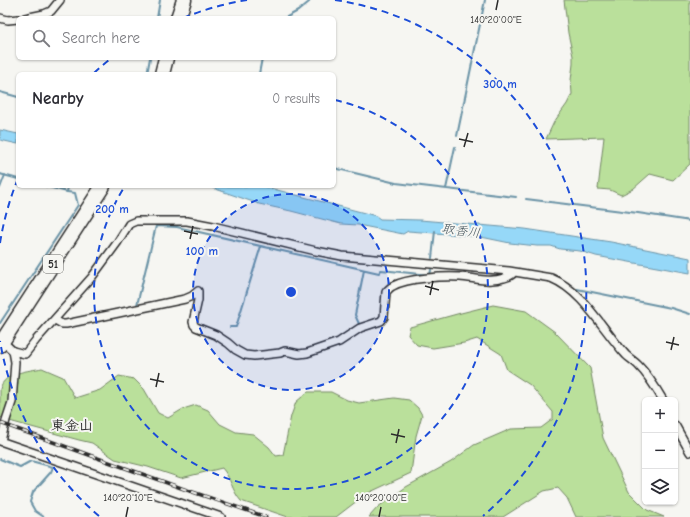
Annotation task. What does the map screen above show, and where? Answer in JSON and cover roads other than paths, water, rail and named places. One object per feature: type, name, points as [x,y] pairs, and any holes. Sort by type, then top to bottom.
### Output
[{"type":"highway","points":[[179,16],[184,0]]},
{"type":"highway","points":[[162,72],[166,60]]},
{"type":"highway","name":"51","points":[[1,342],[100,190]]},
{"type":"street","points":[[37,16],[50,11],[60,0]]},
{"type":"street","points":[[0,18],[8,20],[16,19]]},
{"type":"street","points":[[1,342],[13,351],[25,354],[92,277],[129,224],[136,221],[186,221],[342,256],[514,272],[551,278],[575,294],[589,309],[626,355],[638,364],[660,397]]},
{"type":"street","points":[[55,320],[62,324],[66,324],[184,299],[192,296],[198,291],[198,300],[193,322],[196,327],[216,335],[245,355],[254,356],[285,351],[299,354],[307,353],[338,342],[360,328],[381,321],[384,317],[386,292],[392,286],[407,281],[443,277],[493,280],[508,277],[514,272]]},
{"type":"street","points":[[13,351],[15,362],[12,402],[0,441],[221,517]]},
{"type":"street","points":[[678,430],[690,452]]},
{"type":"water","points":[[0,130],[16,134],[16,144],[0,140]]},
{"type":"water","name":"取香川","points":[[213,188],[270,188],[376,216],[380,219],[420,220],[525,229],[611,242],[690,258],[690,273],[596,256],[580,251],[560,249],[551,246],[510,243],[461,235],[408,231],[403,234],[358,225],[341,224],[259,204]]},
{"type":"waterway","points":[[157,16],[160,0]]},
{"type":"waterway","points":[[289,16],[298,11],[310,0]]},
{"type":"waterway","points":[[457,136],[485,0]]},
{"type":"waterway","points":[[147,72],[150,60]]},
{"type":"waterway","points":[[259,72],[262,60]]},
{"type":"waterway","points":[[0,92],[16,96]]},
{"type":"waterway","points":[[446,189],[455,147]]},
{"type":"waterway","points":[[336,168],[396,183],[516,197]]},
{"type":"waterway","points":[[0,174],[16,178]]},
{"type":"waterway","points":[[0,188],[5,175]]},
{"type":"waterway","points":[[52,188],[67,192]]},
{"type":"waterway","points":[[0,323],[78,205],[75,193],[67,192],[68,188]]},
{"type":"waterway","points":[[526,199],[690,221]]},
{"type":"waterway","points":[[137,305],[156,226],[177,227],[379,273],[381,270],[430,275],[431,270]]},
{"type":"waterway","name":"取香川","points":[[432,258],[435,231]]},
{"type":"waterway","points":[[230,327],[236,327],[261,246]]},
{"type":"waterway","points":[[360,326],[355,315],[364,270]]},
{"type":"waterway","points":[[577,289],[671,308],[690,314]]},
{"type":"waterway","points":[[0,459],[20,467],[31,461],[53,467],[51,472],[33,492],[30,502],[35,511],[44,517]]},
{"type":"railway","points":[[0,423],[266,517]]},
{"type":"district","name":"東金山","points":[[72,425]]}]
